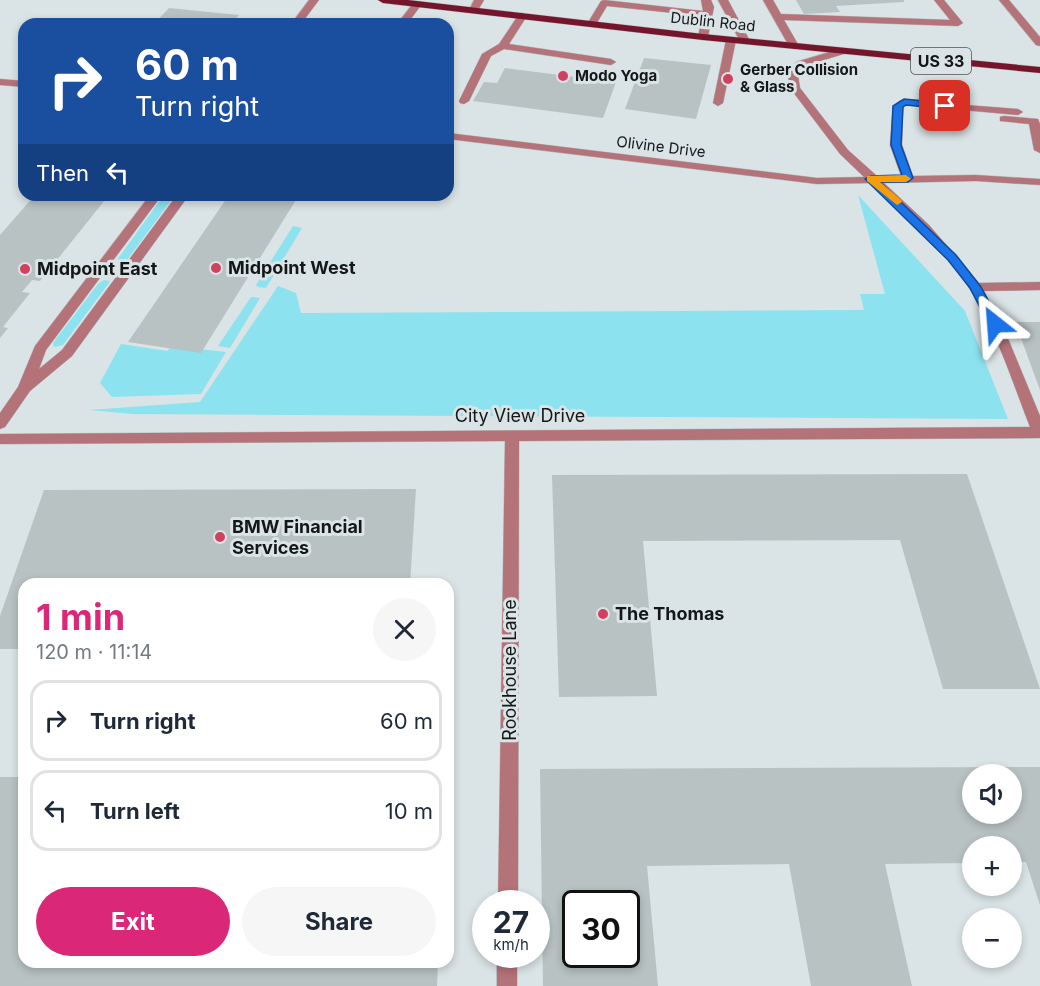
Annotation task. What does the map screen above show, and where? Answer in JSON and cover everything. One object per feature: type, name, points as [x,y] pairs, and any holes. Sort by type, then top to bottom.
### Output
[{"type":"main road","name":"Dublin Road","points":[[382,0],[731,40],[1040,70]]},
{"type":"street","points":[[300,18],[314,0]]},
{"type":"street","points":[[474,10],[479,0]]},
{"type":"street","points":[[703,37],[710,7],[706,0]]},
{"type":"street","points":[[723,0],[745,41]]},
{"type":"street","points":[[768,0],[794,46]]},
{"type":"street","points":[[778,17],[958,23],[939,0]]},
{"type":"street","points":[[1004,0],[1039,41]]},
{"type":"street","points":[[592,24],[604,3],[708,14]]},
{"type":"street","points":[[406,18],[417,4]]},
{"type":"street","points":[[464,101],[487,54],[503,46],[522,16]]},
{"type":"street","points":[[718,103],[731,40]]},
{"type":"street","points":[[503,46],[611,62]]},
{"type":"street","points":[[843,51],[800,64],[792,75],[795,88],[844,152],[925,228],[952,257],[975,287],[995,324],[1040,432]]},
{"type":"street","points":[[0,82],[18,84]]},
{"type":"street","points":[[908,178],[896,145],[897,108],[904,102],[1040,115]]},
{"type":"street","points":[[897,108],[1034,121],[1040,150]]},
{"type":"street","name":"Olivine Drive","points":[[454,137],[817,181],[908,178],[1040,182]]},
{"type":"street","points":[[0,424],[25,388],[40,349],[151,201]]},
{"type":"street","points":[[25,388],[67,352],[179,201]]},
{"type":"street","points":[[99,269],[125,274]]},
{"type":"street","points":[[975,287],[1040,286]]},
{"type":"street","name":"City View Drive","points":[[0,439],[1040,432]]},
{"type":"street","name":"Rookhouse Lane","points":[[508,890],[512,436]]},
{"type":"street","points":[[507,968],[507,986]]},
{"type":"shaded area","points":[[858,195],[965,311],[1008,419],[133,414],[89,410],[200,402],[278,286],[296,293],[301,313],[864,310],[860,294],[885,294]]},
{"type":"shaded area","points":[[160,201],[171,201],[127,260],[117,260]]},
{"type":"shaded area","points":[[293,226],[302,228],[266,288],[258,287],[256,285]]},
{"type":"shaded area","points":[[104,280],[110,281],[63,345],[54,347],[53,343],[98,284]]},
{"type":"shaded area","points":[[251,297],[260,298],[230,348],[218,346]]},
{"type":"shaded area","points":[[121,344],[167,351],[172,346],[226,352],[201,394],[112,397],[100,383]]},
{"type":"building","points":[[796,0],[904,0],[904,2],[836,6],[840,12],[804,14]]},
{"type":"building","points":[[169,8],[239,15],[236,18],[160,18]]},
{"type":"building","points":[[644,58],[711,65],[696,119],[625,109]]},
{"type":"building","points":[[505,68],[616,82],[603,118],[473,101],[484,82],[497,83]]},
{"type":"building","name":"Midpoint East","points":[[30,201],[104,201],[40,281],[32,280],[22,292],[30,293],[3,327],[8,328],[0,338],[0,235]]},
{"type":"building","name":"Midpoint West","points":[[225,201],[295,201],[201,353],[128,342]]},
{"type":"building","points":[[1015,322],[1040,322],[1040,390]]},
{"type":"building","name":"The Thomas","points":[[967,474],[1040,689],[943,689],[900,540],[643,541],[657,696],[559,697],[552,475]]},
{"type":"building","name":"BMW Financial Services","points":[[416,489],[410,578],[18,578],[18,649],[0,649],[0,616],[44,490]]},
{"type":"building","points":[[962,767],[962,824],[1022,824],[1022,767],[1040,767],[1040,905],[1026,862],[1022,862],[1022,836],[962,836],[962,863],[885,864],[912,986],[811,986],[789,864],[647,866],[658,986],[543,986],[543,968],[550,968],[550,890],[542,890],[540,769]]},
{"type":"building","points":[[0,777],[18,777],[18,968],[438,968],[437,986],[0,986]]},
{"type":"slow traffic","points":[[897,202],[871,179],[906,179]]},
{"type":"place","name":"Modo Yoga","points":[[563,76]]},
{"type":"place","name":"Gerber Collision & Glass","points":[[728,79]]},
{"type":"place","name":"Midpoint West","points":[[216,268]]},
{"type":"place","name":"Midpoint East","points":[[25,269]]},
{"type":"place","name":"BMW Financial Services","points":[[220,537]]},
{"type":"place","name":"The Thomas","points":[[603,614]]},
{"type":"route","points":[[945,106],[904,102],[898,106],[896,145],[908,178],[871,179],[925,228],[952,257],[975,287],[995,324]]}]
